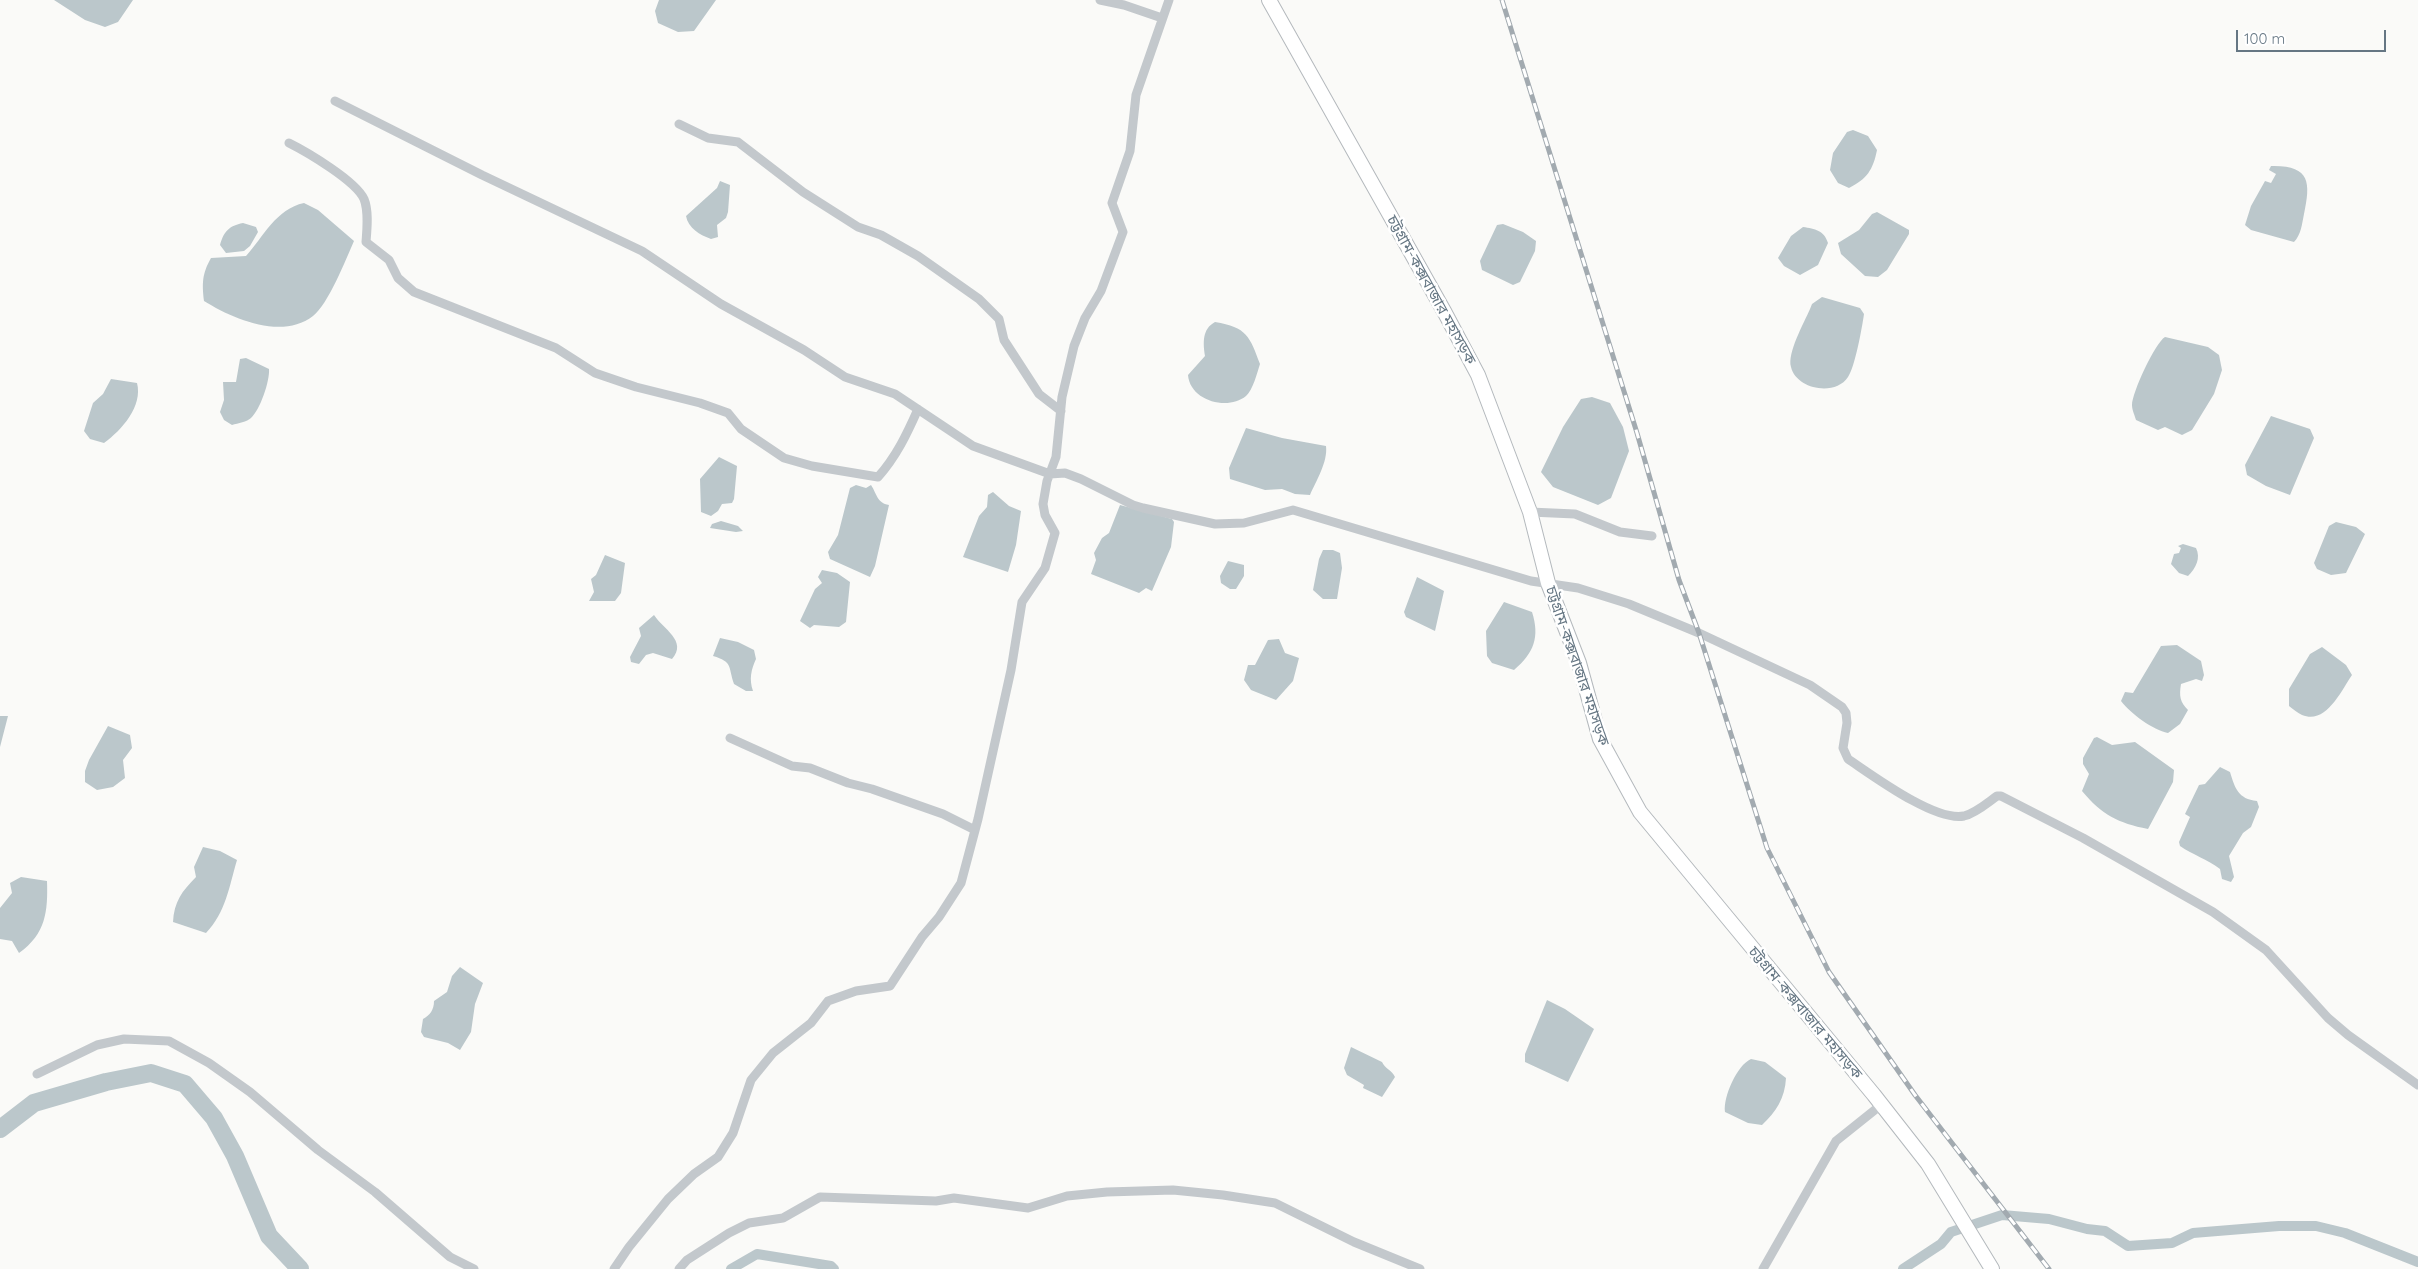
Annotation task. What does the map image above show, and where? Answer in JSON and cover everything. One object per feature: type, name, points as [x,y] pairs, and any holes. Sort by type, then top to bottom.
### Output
[{"type":"highway","name":"চট্টগ্রাম-কক্সবাজার মহাসড়ক","points":[[1269,0],[1445,312],[1478,375],[1530,512],[1548,583],[1579,663],[1600,739],[1640,812],[1928,1164],[1992,1269]]},
{"type":"street","points":[[1100,0],[1124,5],[1162,18]]},
{"type":"street","points":[[614,1269],[629,1247],[668,1199],[694,1174],[718,1157],[733,1133],[751,1080],[773,1053],[810,1023],[828,1001],[856,991],[890,986],[922,937],[939,917],[962,883],[1011,670],[1022,602],[1045,568],[1055,533],[1045,515],[1043,504],[1056,457],[1061,411],[1074,346],[1085,318],[1101,292],[1123,232],[1112,203],[1130,151],[1136,95],[1169,0]]},
{"type":"street","points":[[335,101],[428,149],[642,251],[720,304],[804,350],[845,377],[895,394],[973,446],[1050,474],[1065,474],[1081,479],[1133,506],[1215,524],[1244,523],[1293,510],[1531,581],[1578,588],[1629,604],[1699,633],[1810,685],[1842,707],[1846,712],[1847,723],[1843,748],[1848,759],[1893,790],[1922,805],[1950,816],[1964,816],[1997,796],[2001,796],[2153,876],[2213,912],[2266,950],[2328,1018],[2348,1035],[2418,1085]]},
{"type":"street","points":[[679,124],[708,138],[738,142],[802,192],[858,227],[881,235],[918,256],[980,299],[999,319],[1004,340],[1039,394],[1061,411]]},
{"type":"street","points":[[289,143],[317,157],[346,180],[364,198],[367,223],[366,242],[389,260],[398,278],[414,292],[556,348],[595,373],[636,387],[700,403],[728,413],[741,428],[784,458],[812,466],[878,477],[888,466],[905,438],[918,409]]},
{"type":"street","points":[[1530,512],[1576,514],[1620,532],[1652,536]]},
{"type":"street","points":[[730,738],[792,766],[810,768],[848,783],[872,789],[943,814],[975,830]]},
{"type":"street","points":[[37,1074],[97,1045],[124,1038],[170,1041],[209,1063],[250,1092],[318,1150],[374,1192],[450,1257],[474,1269]]},
{"type":"street","points":[[1763,1269],[1836,1140],[1881,1105]]},
{"type":"street","points":[[679,1269],[687,1260],[749,1223],[783,1218],[820,1196],[936,1201],[954,1198],[1028,1208],[1067,1196],[1107,1192],[1173,1190],[1274,1203],[1354,1242],[1420,1269]]},
{"type":"shaded area","points":[[54,0],[133,0],[118,22],[105,27],[85,20]]},
{"type":"shaded area","points":[[659,0],[716,0],[694,31],[678,32],[658,23],[655,11]]},
{"type":"shaded area","points":[[1853,130],[1868,136],[1877,150],[1868,173],[1849,188],[1838,183],[1830,170],[1833,153],[1847,132]]},
{"type":"shaded area","points":[[2271,166],[2284,166],[2300,172],[2307,184],[2302,225],[2294,242],[2251,230],[2245,225],[2251,206],[2265,181],[2271,183],[2276,174],[2269,170]]},
{"type":"shaded area","points":[[720,181],[730,185],[728,212],[726,218],[717,225],[718,237],[711,239],[695,230],[689,224],[686,216],[717,188]]},
{"type":"shaded area","points":[[304,203],[318,210],[354,241],[325,302],[313,316],[301,323],[273,327],[243,320],[204,301],[203,279],[211,258],[246,256],[278,217],[294,206]]},
{"type":"shaded area","points":[[1877,212],[1909,230],[1909,234],[1887,270],[1878,277],[1865,276],[1841,254],[1838,243],[1859,230],[1872,214]]},
{"type":"shaded area","points":[[243,223],[256,227],[258,232],[250,246],[244,251],[226,253],[220,245],[223,236],[234,226]]},
{"type":"shaded area","points":[[1503,224],[1523,232],[1536,241],[1535,251],[1520,282],[1513,285],[1482,270],[1480,261],[1497,225]]},
{"type":"shaded area","points":[[1803,227],[1821,233],[1828,243],[1818,265],[1800,275],[1784,266],[1778,258],[1791,236]]},
{"type":"shaded area","points":[[1822,297],[1860,308],[1864,314],[1858,347],[1848,377],[1834,387],[1816,388],[1800,381],[1794,375],[1790,361],[1797,338],[1812,304]]},
{"type":"shaded area","points":[[1215,322],[1241,330],[1250,340],[1260,364],[1251,390],[1246,396],[1230,403],[1220,403],[1202,397],[1190,384],[1188,375],[1205,356],[1204,341],[1206,332]]},
{"type":"shaded area","points":[[2165,337],[2208,347],[2219,355],[2222,370],[2214,394],[2192,430],[2182,435],[2165,427],[2158,430],[2136,420],[2132,407],[2136,390],[2145,369],[2156,348]]},
{"type":"shaded area","points":[[246,358],[269,369],[268,381],[261,402],[251,418],[232,425],[224,420],[220,412],[224,400],[223,382],[236,382],[240,359]]},
{"type":"shaded area","points":[[111,379],[137,383],[138,392],[130,417],[104,443],[90,439],[84,431],[93,403],[103,394]]},
{"type":"shaded area","points":[[1592,397],[1610,403],[1623,427],[1629,451],[1611,498],[1598,505],[1553,487],[1541,472],[1563,427],[1581,399]]},
{"type":"shaded area","points":[[2271,416],[2310,429],[2314,438],[2290,495],[2266,486],[2247,475],[2245,465]]},
{"type":"shaded area","points":[[1246,428],[1282,438],[1326,446],[1323,465],[1310,495],[1295,494],[1282,489],[1265,490],[1230,479],[1229,468]]},
{"type":"shaded area","points":[[719,457],[737,466],[734,499],[732,503],[722,504],[718,511],[711,516],[701,512],[700,479]]},
{"type":"shaded area","points":[[856,485],[866,488],[871,485],[880,500],[889,505],[875,566],[870,577],[830,559],[828,552],[838,535],[850,488]]},
{"type":"shaded area","points":[[993,492],[1009,506],[1021,511],[1016,545],[1008,572],[963,557],[979,516],[987,507],[988,495]]},
{"type":"shaded area","points":[[1120,505],[1172,519],[1174,522],[1171,547],[1152,591],[1146,588],[1139,593],[1091,574],[1096,560],[1094,553],[1102,538],[1109,533]]},
{"type":"shaded area","points":[[721,521],[738,526],[743,531],[736,532],[710,528],[712,524]]},
{"type":"shaded area","points":[[2336,522],[2356,527],[2365,534],[2346,573],[2331,575],[2317,569],[2314,563],[2329,526]]},
{"type":"shaded area","points":[[2183,544],[2196,548],[2198,555],[2197,563],[2188,576],[2179,573],[2171,564],[2174,554],[2179,553],[2181,548],[2178,546]]},
{"type":"shaded area","points":[[1323,550],[1333,550],[1340,553],[1342,568],[1337,599],[1323,599],[1313,590],[1319,559]]},
{"type":"shaded area","points":[[605,555],[625,563],[621,593],[615,601],[589,601],[594,592],[591,579],[596,575]]},
{"type":"shaded area","points":[[1228,561],[1244,565],[1244,576],[1236,589],[1230,589],[1221,583],[1220,576]]},
{"type":"shaded area","points":[[822,570],[837,573],[850,582],[846,622],[839,627],[814,625],[810,628],[800,621],[815,589],[822,583],[818,577]]},
{"type":"shaded area","points":[[1417,577],[1444,591],[1435,631],[1406,617],[1404,612]]},
{"type":"shaded area","points":[[1504,602],[1532,612],[1534,621],[1534,644],[1521,664],[1514,670],[1492,663],[1487,656],[1486,631]]},
{"type":"shaded area","points":[[654,615],[676,641],[676,653],[672,659],[653,653],[646,655],[639,664],[631,662],[630,657],[641,636],[639,628]]},
{"type":"shaded area","points":[[720,638],[738,642],[754,650],[756,659],[751,679],[753,691],[746,691],[734,684],[727,663],[713,656]]},
{"type":"shaded area","points":[[1279,639],[1285,653],[1299,658],[1293,681],[1276,700],[1251,690],[1244,680],[1248,665],[1255,665],[1268,640]]},
{"type":"shaded area","points":[[2177,645],[2201,661],[2204,675],[2202,681],[2196,679],[2181,684],[2181,698],[2188,710],[2180,724],[2168,733],[2156,729],[2143,721],[2121,701],[2125,692],[2133,693],[2161,646]]},
{"type":"shaded area","points":[[2322,647],[2346,665],[2352,675],[2332,705],[2325,711],[2311,717],[2302,715],[2289,706],[2289,689],[2310,654]]},
{"type":"shaded area","points":[[0,716],[8,716],[0,747]]},
{"type":"shaded area","points":[[108,726],[130,735],[132,748],[123,760],[125,778],[113,787],[97,790],[85,782],[85,771]]},
{"type":"shaded area","points":[[2097,737],[2112,745],[2135,742],[2174,770],[2173,782],[2148,829],[2111,817],[2082,791],[2089,774],[2083,764],[2083,758],[2094,738]]},
{"type":"shaded area","points":[[2220,767],[2230,772],[2238,792],[2245,798],[2257,801],[2259,807],[2251,827],[2243,833],[2229,856],[2234,877],[2231,882],[2222,879],[2220,869],[2180,846],[2179,842],[2190,817],[2185,814],[2199,785],[2205,784]]},
{"type":"shaded area","points":[[203,847],[220,851],[237,860],[222,908],[213,925],[206,933],[173,922],[175,908],[180,897],[196,877],[194,867]]},
{"type":"shaded area","points":[[21,877],[47,881],[47,902],[44,921],[40,930],[28,946],[19,953],[12,941],[0,939],[0,908],[12,893],[10,883]]},
{"type":"shaded area","points":[[460,967],[483,983],[475,1004],[471,1032],[460,1050],[448,1043],[424,1037],[421,1032],[423,1019],[431,1012],[434,1001],[447,992],[452,976]]},
{"type":"shaded area","points":[[1547,1000],[1565,1009],[1594,1029],[1568,1082],[1525,1062],[1525,1054]]},
{"type":"shaded area","points":[[1351,1047],[1382,1062],[1394,1075],[1395,1077],[1382,1097],[1363,1088],[1364,1085],[1347,1075],[1344,1068]]},
{"type":"shaded area","points":[[1751,1059],[1765,1062],[1786,1078],[1784,1092],[1779,1104],[1762,1125],[1748,1123],[1725,1112],[1726,1098],[1732,1082],[1736,1074]]},
{"type":"waterway","points":[[0,1129],[34,1103],[106,1082],[151,1073],[185,1084],[214,1118],[235,1156],[269,1236],[300,1269]]},
{"type":"waterway","points":[[1903,1269],[1941,1244],[1951,1232],[2002,1215],[2049,1219],[2087,1229],[2105,1231],[2128,1246],[2172,1243],[2193,1233],[2279,1226],[2316,1226],[2345,1233],[2418,1262]]},
{"type":"waterway","points":[[731,1269],[757,1254],[831,1266],[834,1269]]},
{"type":"railway","points":[[1502,0],[1637,433],[1679,580],[1699,633],[1767,848],[1829,972],[1915,1095],[2049,1269]]}]
